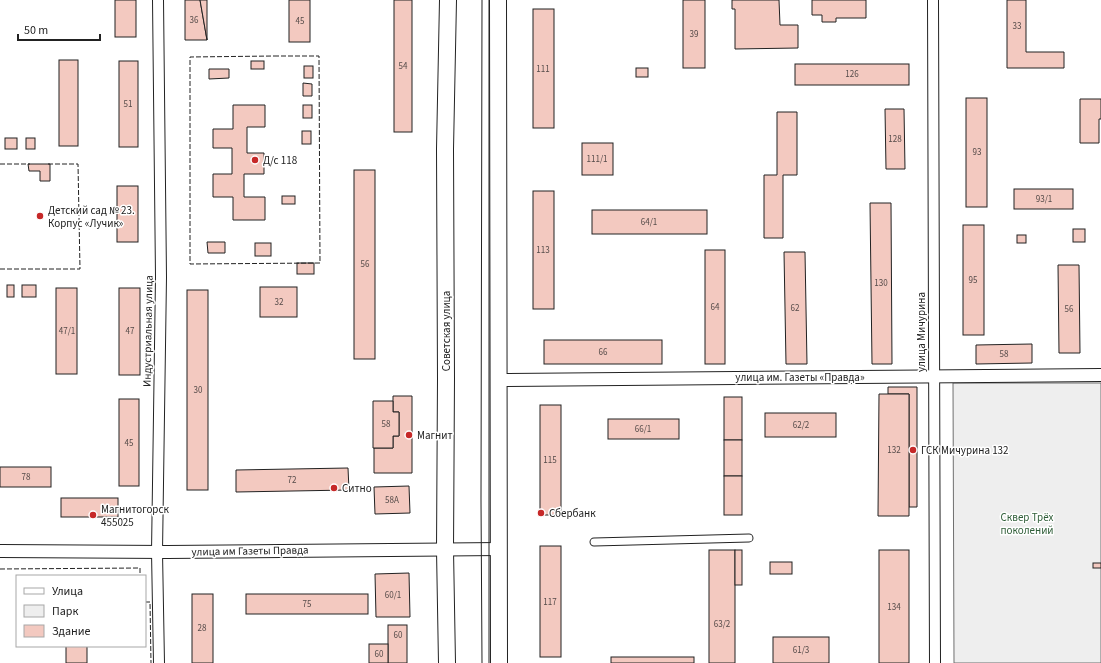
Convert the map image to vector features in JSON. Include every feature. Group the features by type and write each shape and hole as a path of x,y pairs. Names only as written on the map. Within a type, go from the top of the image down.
{"main road":[{"name":"Советская улица","path":"447,663 445,550 445,149 448,0"},
{"path":"498,0 499,663"}],"street":[{"name":"Индустриальная улица","path":"158,0 161,277 157,552 159,663"},
{"name":"улица Мичурина","path":"933,0 935,663"},
{"name":"улица им. Газеты «Правда»","path":"498,380 1101,375"},
{"path":"594,542 749,538"},
{"name":"улица им Газеты Правда","path":"0,551 157,552 500,549"}],"green space":[{"name":"Сквер Трёх поколений","path":"953,383 1101,383 1101,663 954,663"}],"building":[{"path":"115,0 136,0 136,37 115,37"},
{"path":"185,0 200,0 207,40 185,40"},
{"path":"200,0 207,0 207,40"},
{"path":"289,0 310,0 310,42 289,42"},
{"path":"394,0 412,0 412,132 394,132"},
{"path":"683,0 705,0 705,68 683,68"},
{"path":"732,0 779,0 780,25 798,25 798,48 735,49 735,9 732,9"},
{"path":"812,0 866,0 866,18 836,18 836,22 822,22 822,15 812,15"},
{"path":"1007,0 1026,0 1026,52 1064,52 1064,68 1007,68"},
{"path":"533,9 554,9 554,128 533,128"},
{"path":"59,60 78,60 78,146 59,146"},
{"path":"119,61 138,61 138,147 119,147"},
{"path":"251,61 264,61 264,69 251,69"},
{"path":"795,64 909,64 909,85 795,85"},
{"path":"304,66 313,66 313,78 304,78"},
{"path":"636,68 648,68 648,77 636,77"},
{"path":"209,69 229,69 229,78 209,79"},
{"path":"303,83 312,84 312,96 303,96"},
{"path":"966,98 987,98 987,207 966,207"},
{"path":"1080,99 1101,99 1099,143 1080,143"},
{"path":"233,105 265,105 265,127 247,127 247,153 264,153 264,174 244,174 244,197 265,197 265,220 233,220 233,197 213,197 213,174 232,174 232,148 213,148 213,129 233,129"},
{"path":"303,105 312,105 312,118 303,118"},
{"path":"885,109 904,109 905,169 886,169"},
{"path":"777,112 797,112 797,175 783,175 783,238 764,238 764,175 777,175"},
{"path":"302,131 311,131 311,144 302,144"},
{"path":"5,138 17,138 17,149 5,149"},
{"path":"26,138 35,138 35,149 26,149"},
{"path":"582,143 613,143 613,175 582,175"},
{"path":"28,164 50,164 50,181 40,181 40,171 29,171"},
{"path":"354,170 375,170 375,359 354,359"},
{"path":"117,186 138,186 138,242 117,242"},
{"path":"1014,189 1073,189 1073,209 1014,209"},
{"path":"533,191 554,191 554,309 533,309"},
{"path":"282,196 295,196 295,204 282,204"},
{"path":"870,203 891,203 892,364 872,364"},
{"path":"592,210 707,210 707,234 592,234"},
{"path":"963,225 984,225 984,335 963,335"},
{"path":"1073,229 1085,229 1085,242 1073,242"},
{"path":"1017,235 1026,235 1026,243 1017,243"},
{"path":"207,242 225,242 225,253 208,253"},
{"path":"255,243 271,243 271,256 255,256"},
{"path":"705,250 725,250 725,364 705,364"},
{"path":"784,252 805,252 807,364 786,364"},
{"path":"297,263 314,263 314,274 297,274"},
{"path":"1058,265 1079,265 1080,353 1059,353"},
{"path":"7,285 14,285 14,297 7,297"},
{"path":"22,285 36,285 36,297 22,297"},
{"path":"260,287 297,287 297,317 260,317"},
{"path":"56,288 77,288 77,374 56,374"},
{"path":"119,288 140,288 140,375 119,375"},
{"path":"187,290 208,290 208,490 187,490"},
{"path":"544,340 662,340 662,364 544,364"},
{"path":"1032,344 1032,363 976,364 976,345"},
{"name":"ГСК Мичурина 132","path":"888,387 917,387 917,507 909,507 909,394 888,394"},
{"path":"879,394 909,394 909,516 878,516"},
{"path":"393,396 412,396 412,473 374,473 374,448 393,448 393,436 399,436 399,412 393,412"},
{"path":"724,397 742,397 742,440 724,440"},
{"path":"119,399 139,399 139,486 119,486"},
{"path":"373,401 393,401 393,412 399,412 399,436 393,436 393,448 373,448"},
{"path":"540,405 561,405 561,515 540,515"},
{"path":"765,413 836,413 836,437 765,437"},
{"path":"608,419 679,419 679,439 608,439"},
{"path":"724,440 742,440 742,476 724,476"},
{"path":"0,467 51,467 51,487 0,487"},
{"path":"348,468 349,490 236,492 236,470"},
{"path":"724,476 742,476 742,515 724,515"},
{"path":"409,486 410,513 375,514 374,487"},
{"path":"61,498 118,498 118,517 61,517"},
{"path":"540,546 561,546 561,657 540,657"},
{"path":"709,550 735,550 735,663 709,663"},
{"path":"735,550 742,550 742,585 735,585"},
{"path":"879,550 909,550 909,663 879,663"},
{"path":"770,562 792,562 792,574 770,574"},
{"path":"1093,563 1101,563 1101,568 1093,568"},
{"path":"409,573 410,617 376,617 375,574"},
{"path":"192,594 213,594 213,663 192,663"},
{"path":"246,594 368,594 368,614 246,614"},
{"path":"388,625 407,625 407,663 388,663"},
{"path":"773,637 829,637 829,663 773,663"},
{"path":"369,644 388,644 388,663 369,663"},
{"path":"66,647 87,647 87,663 66,663"},
{"path":"611,657 694,657 694,663 611,663"}],"tram line":[{"path":"482,0 482,663"},
{"path":"489,0 489,663"}],"fence":[{"path":"274,56 319,56 320,263 190,264 190,57 274,56"},
{"path":"0,164 30,164"},
{"path":"0,269 80,269 78,164 48,164"},
{"path":"0,569 140,568 140,575"},
{"path":"146,602 150,602 151,663"}],"place":[{"name":"Д/с 118","path":"255,160"},
{"name":"Детский сад № 23. Корпус «Лучик»","path":"40,216"},
{"name":"Магнит","path":"409,435"},
{"name":"ГСК Мичурина 132","path":"913,450"},
{"name":"Ситно","path":"334,488"},
{"name":"Сбербанк","path":"541,513"},
{"name":"Магнитогорск 455025","path":"93,515"}]}
